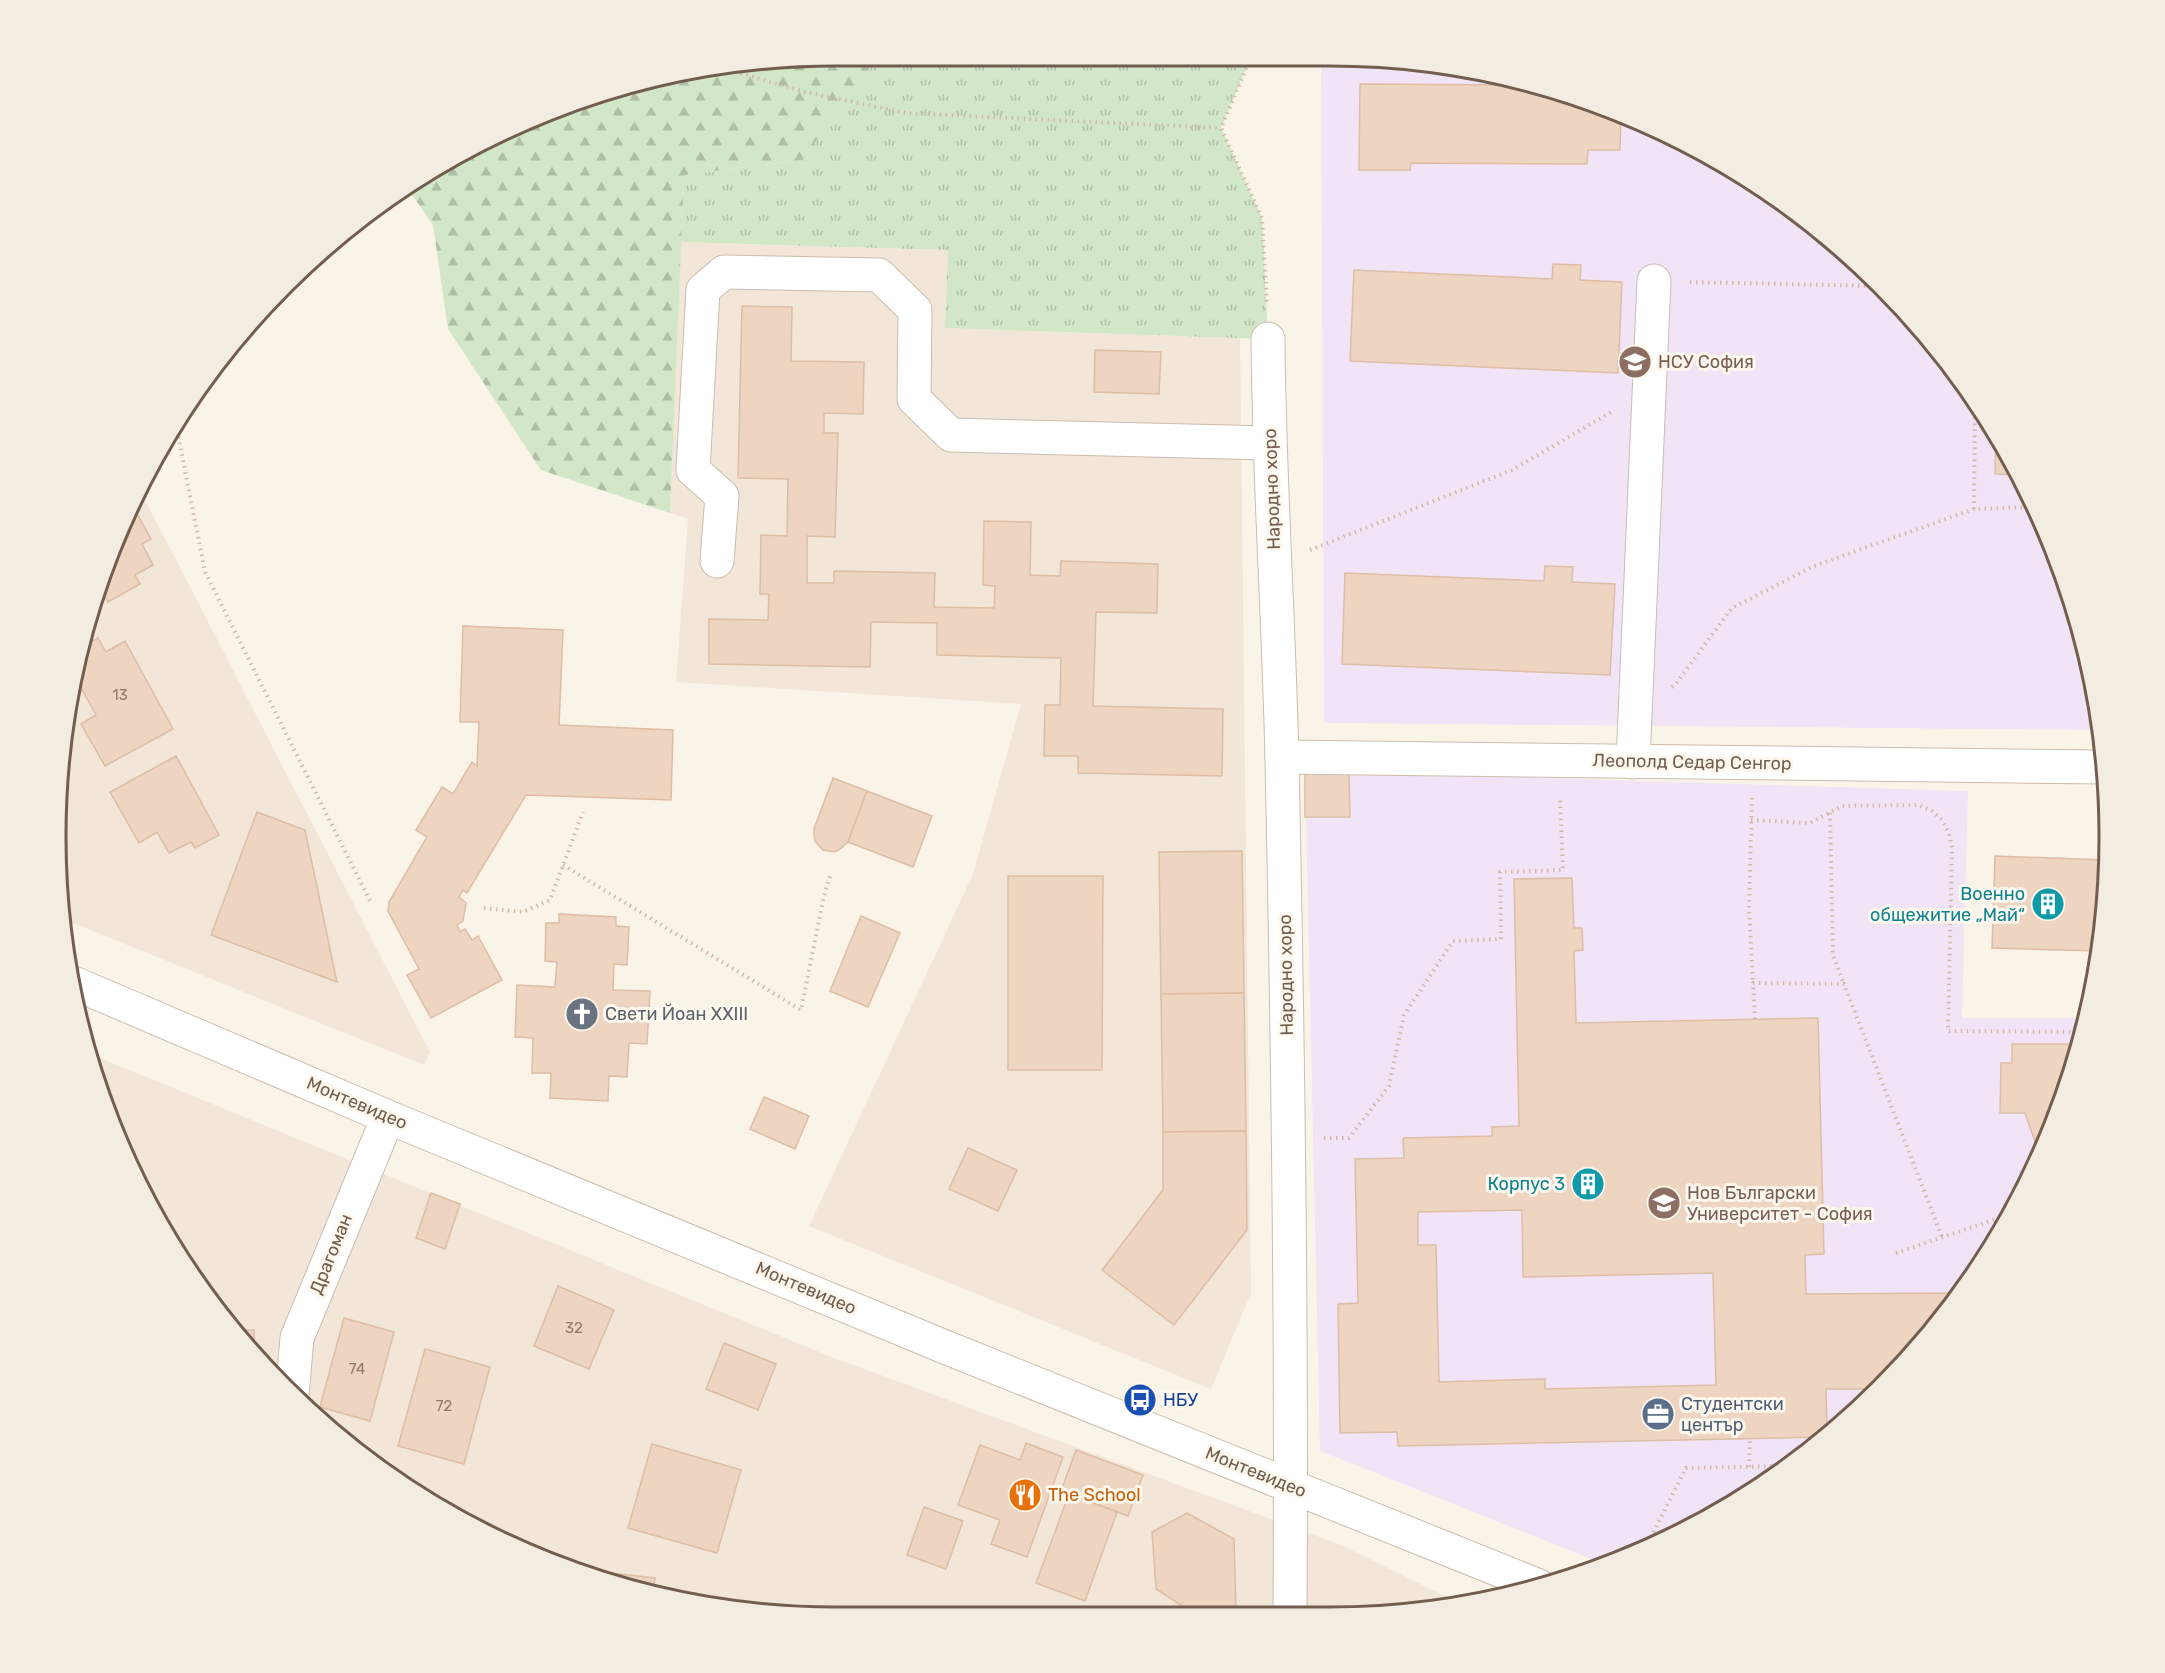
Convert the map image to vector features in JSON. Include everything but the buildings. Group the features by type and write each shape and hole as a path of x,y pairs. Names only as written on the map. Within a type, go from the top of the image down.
{"street":[{"path":"717,561 722,496 693,470 703,290 724,272 879,275 915,310 914,399 951,435 1269,443"},
{"path":"1634,762 1654,281"},
{"name":"Народно хоро","path":"1268,339 1269,443 1282,757 1290,1138 1290,1607"},
{"name":"Леополд Седар Сенгор","path":"1282,757 2095,767"},
{"name":"Монтевидео","path":"81,986 388,1117 945,1347 1527,1581"},
{"name":"Драгоман","path":"293,1382 297,1338 388,1117"}],"path":[{"path":"1247,66 1221,128 1262,219 1268,339"},
{"path":"738,73 804,92 906,113 1221,128"},
{"path":"1654,281 1867,286"},
{"path":"1275,564 1512,471 1650,390"},
{"path":"1974,509 1976,419"},
{"path":"179,435 205,572 370,901"},
{"path":"1636,707 1675,685 1732,608 1814,566 1974,509 2025,507"},
{"path":"1290,1138 1348,1138 1389,1086 1404,1015 1453,942 1501,939 1500,872 1563,870 1559,760"},
{"path":"1753,762 1749,908 1755,1019"},
{"path":"1751,820 1810,823 1842,806 1919,805 1932,811 1942,820 1949,833 1952,847 1948,1031 2074,1032"},
{"path":"484,908 523,912 550,900 583,812"},
{"path":"1830,813 1833,954 1942,1237"},
{"path":"563,864 801,1010 824,896 831,873"},
{"path":"1753,983 1844,984"},
{"path":"1896,1253 1998,1218"},
{"path":"1749,1467 1750,1439"},
{"path":"1652,1535 1686,1468 1772,1466"}],"shaded area":[{"name":"НСУ София","path":"1321,66 1328,66 1379,68 1479,81 1528,92 1576,107 1669,145 1714,169 1798,225 1837,257 1908,328 1940,367 1996,451 2020,496 2058,589 2073,637 2091,730 1324,723"},
{"path":"681,242 948,250 945,328 1240,338 1251,1293 1211,1389 809,1226 973,874 1021,704 676,682 688,519 670,513"},
{"path":"144,498 430,1052 424,1065 72,922 66,836 73,736 81,686 92,637 107,589"},
{"name":"Нов Български Университет - София","path":"1349,772 1968,791 1962,1018 2077,1018 2058,1084 2040,1131 2020,1177 1996,1222 1940,1306 1908,1345 1837,1416 1798,1448 1714,1504 1669,1528 1593,1560 1320,1451 1305,773"},
{"path":"99,1058 829,1356 1341,1545 1447,1597 1379,1605 1328,1607 836,1607 786,1605 686,1592 637,1581 542,1548 496,1528 451,1504 367,1448 328,1416 257,1345 225,1306 169,1222 145,1177 125,1131"}],"green space":[{"path":"872,66 1247,66 1221,128 1262,218 1268,339 945,328 948,250 681,242 684,175 802,160"},
{"path":"872,66 802,160 684,175 670,513 541,470 448,329 433,225 411,194 496,145 589,107 637,92 736,73 786,68"}],"place":[{"name":"НСУ София","path":"1635,362"},
{"name":"Военно общежитие „Май“","path":"2048,904"},
{"name":"Свети Йоан XXIII","path":"582,1014"},
{"name":"Корпус 3","path":"1588,1184"},
{"name":"Нов Български Университет - София","path":"1664,1203"},
{"name":"НБУ","path":"1140,1400"},
{"name":"Студентски център","path":"1658,1414"},
{"name":"The School","path":"1025,1495"}]}
